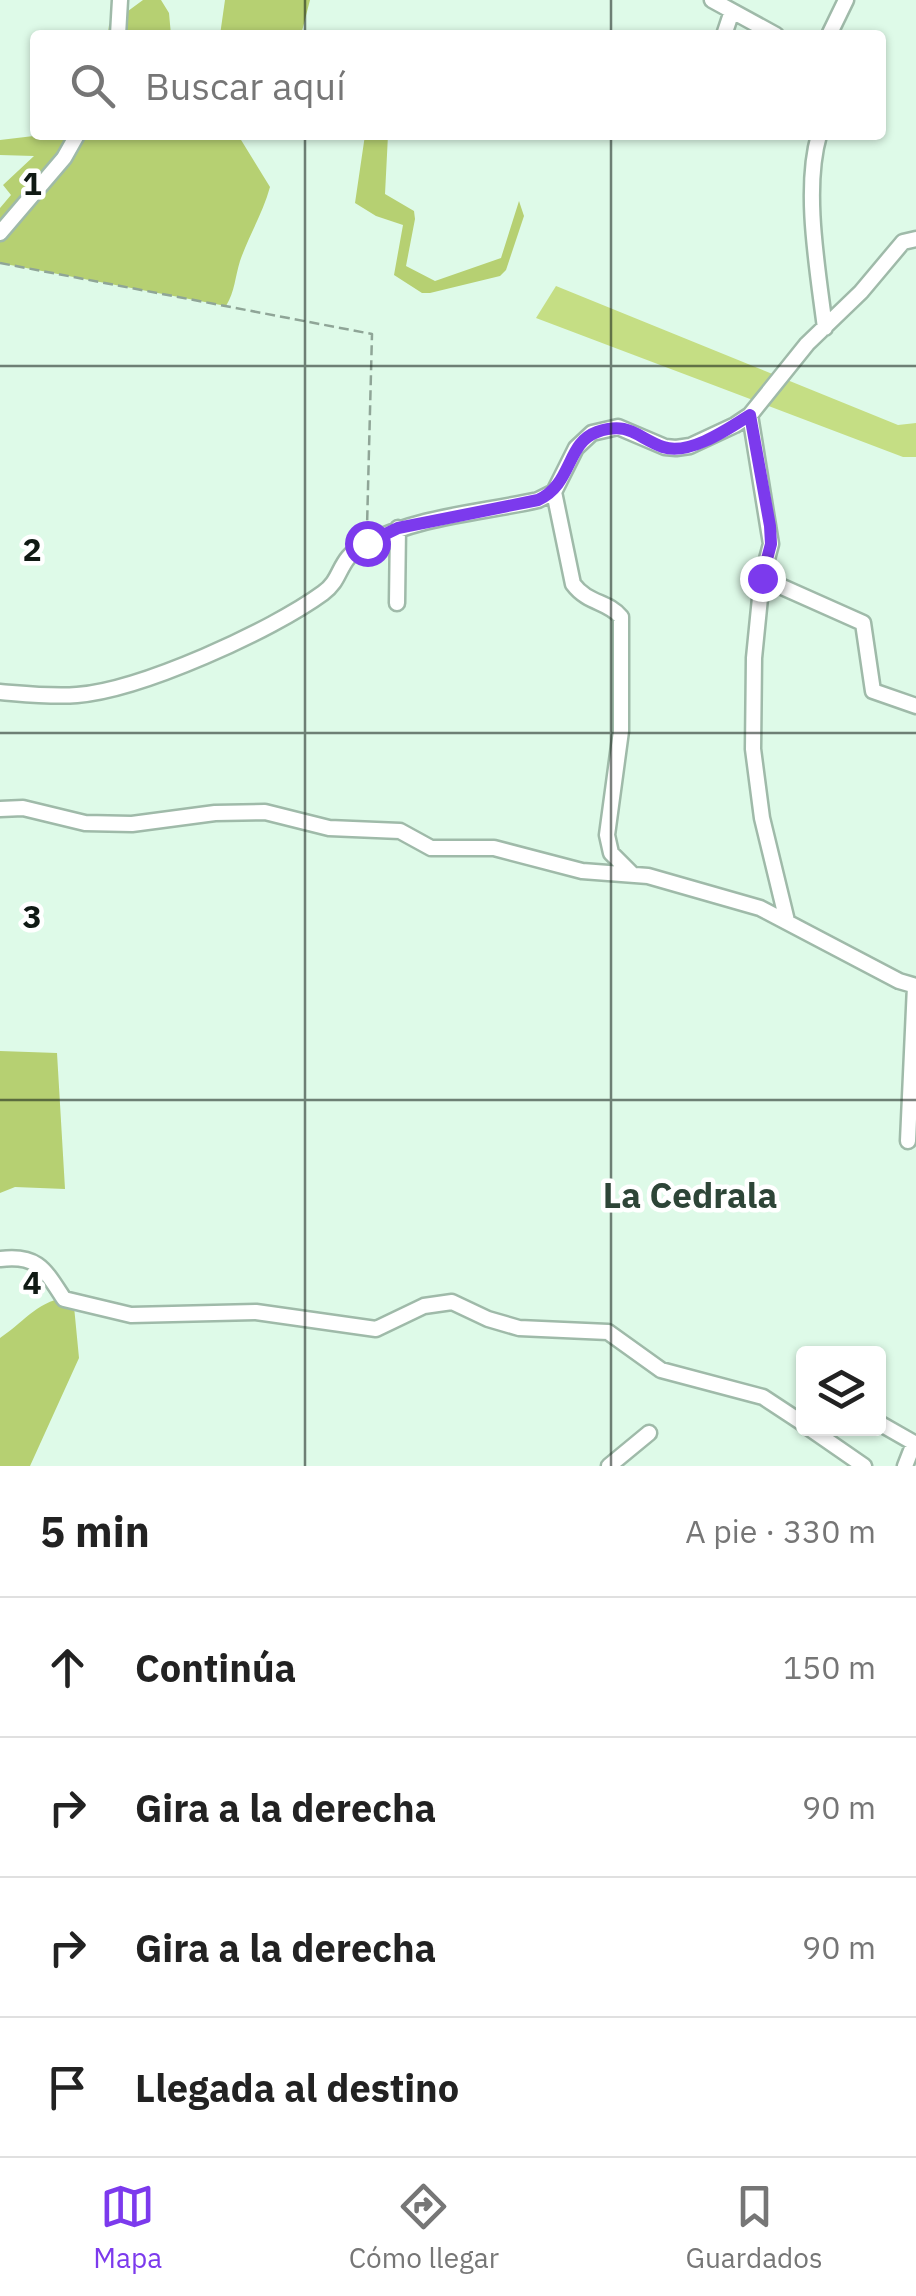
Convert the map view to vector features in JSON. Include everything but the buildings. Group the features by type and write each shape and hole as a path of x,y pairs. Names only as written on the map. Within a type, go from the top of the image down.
{"street":[{"path":"118,30 120,0"},
{"path":"712,0 767,30"},
{"path":"831,30 846,0"},
{"path":"726,30 732,11"},
{"path":"0,232 64,158 74,140"},
{"path":"817,140 813,236 825,328"},
{"path":"0,692 79,695 100,691 174,667 283,620 328,589 349,553 398,528 538,500 554,492 576,448 592,433 618,427 665,448 690,446 750,415 807,344 903,242 916,239"},
{"path":"750,415 771,544 762,578 754,658 753,748 762,818 787,921"},
{"path":"554,492 573,584 580,594 616,610 622,617 621,732 607,835 611,853 630,873"},
{"path":"397,602 398,528"},
{"path":"762,578 864,623 873,690 916,706"},
{"path":"0,809 23,808 101,824 265,812 329,828 400,831 432,848 494,848 582,871 630,873 760,908 899,981 916,986 908,1141"},
{"path":"0,1260 25,1257 46,1271 64,1299 131,1315 256,1312 376,1328 424,1306 452,1302 488,1320 519,1328 594,1329 608,1332 661,1370 764,1397 796,1419"},
{"path":"886,1427 914,1443 905,1466"},
{"path":"609,1466 649,1433"},
{"path":"820,1436 864,1466"}],"path":[{"path":"0,263 372,334 367,543"}],"green space":[{"path":"143,0 161,0 169,13 171,30 108,30 109,25"},
{"path":"225,0 310,0 302,30 221,30"},
{"path":"30,136 30,140 241,140 270,187 226,306 0,263 0,208 11,195 3,185 34,156 0,155 0,140"},
{"path":"364,140 388,140 385,194 414,211 406,266 435,281 501,258 519,201 524,216 506,270 500,276 422,293 394,275 403,225 376,216 355,203"},
{"path":"556,286 898,425 916,423 916,457 903,457 536,318"},
{"path":"0,1051 57,1053 65,1189 15,1187 0,1193"},
{"path":"73,1296 79,1358 30,1466 0,1466 0,1338 41,1306"}],"district":[{"name":"La Cedrala","path":"690,1195"}],"route":[{"path":"367,543 398,528 538,500 554,492 576,448 592,433 618,427 665,448 676,448 690,446 750,415 770,526 771,544 762,578"}]}
